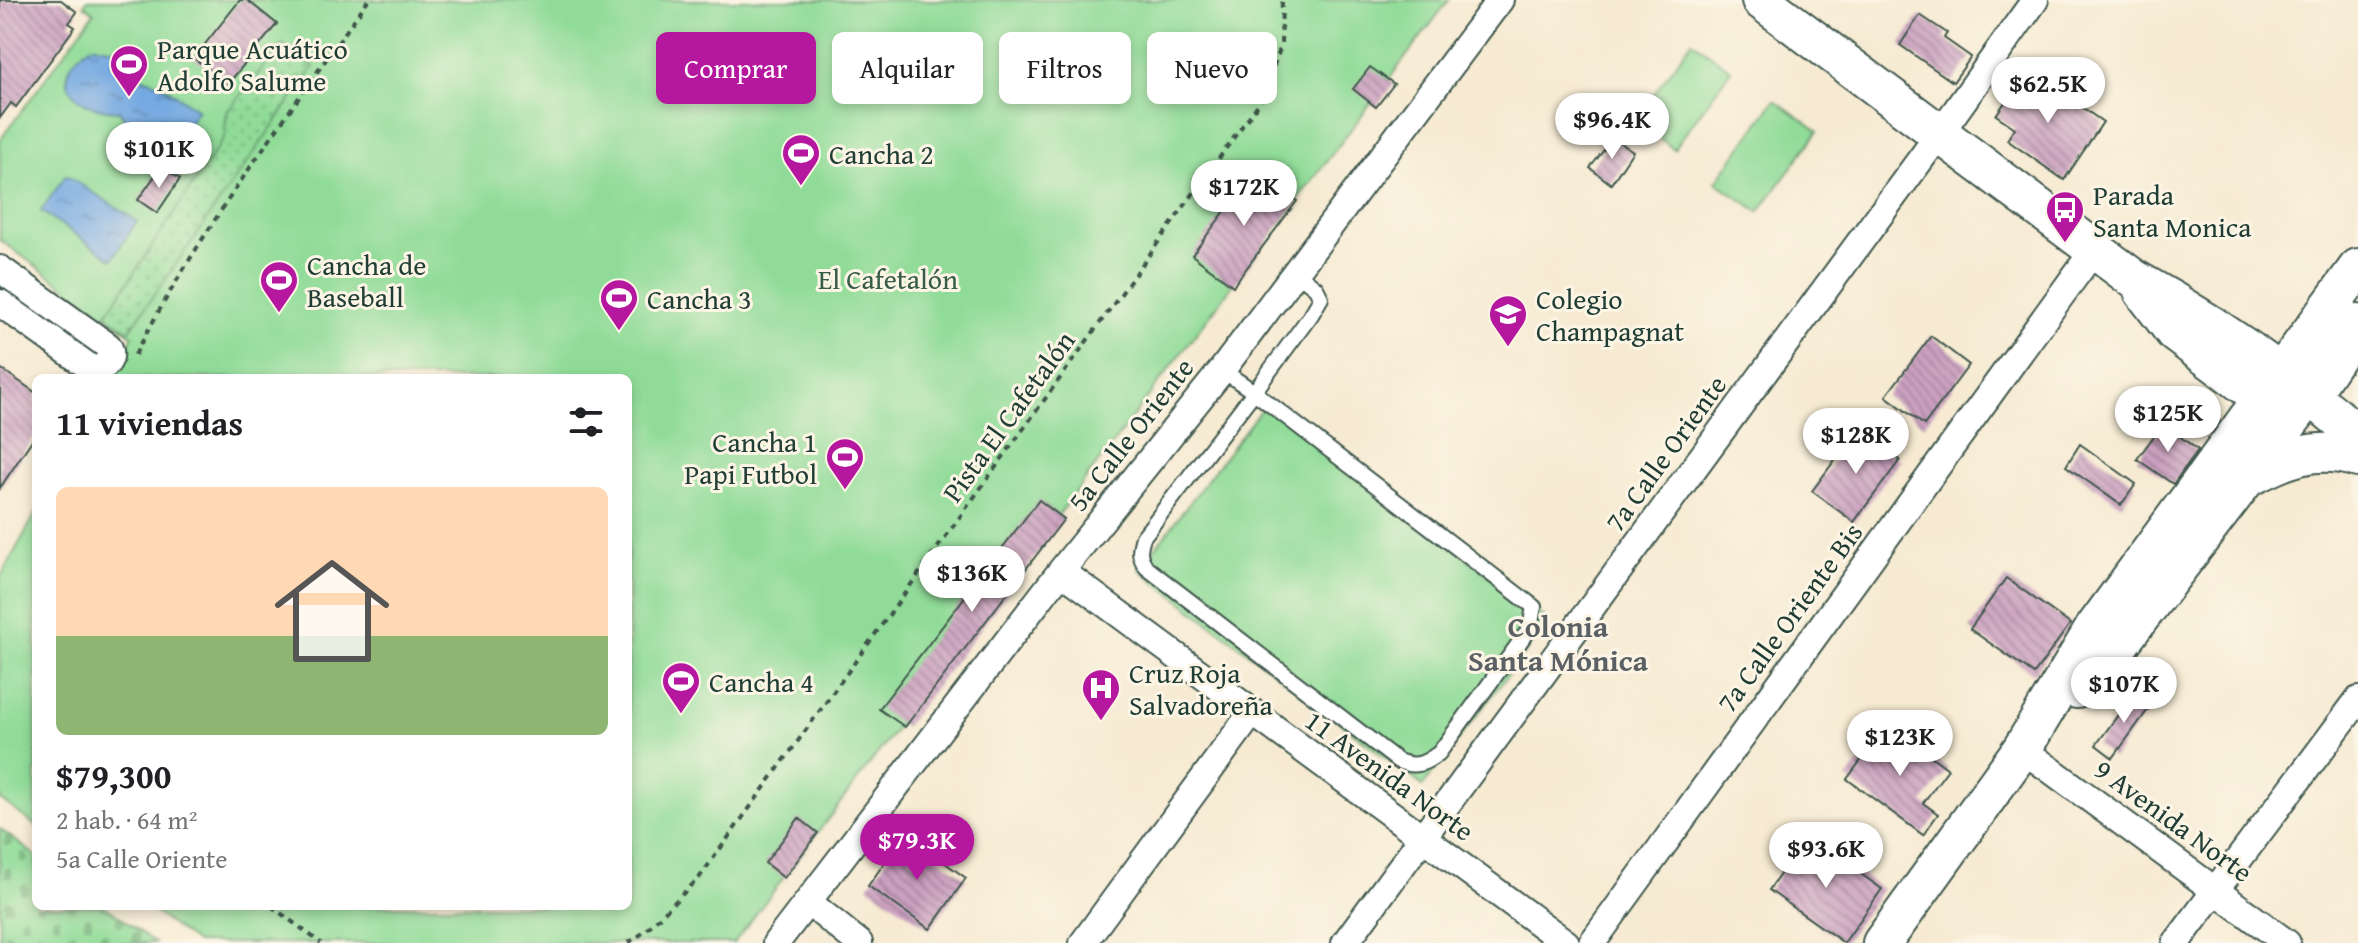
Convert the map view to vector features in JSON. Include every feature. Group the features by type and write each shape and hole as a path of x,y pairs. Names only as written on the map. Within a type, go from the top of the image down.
{"main road":[{"path":"1761,0 2134,279 2193,311 2285,397 2358,451"},
{"path":"2022,749 2121,642 2243,481 2285,397 2358,268"},
{"path":"1882,943 2022,749 2094,629 2285,397 2335,354 2358,324"},
{"path":"2335,354 2339,391 2358,424"},
{"path":"2285,397 2358,435"},
{"path":"2243,481 2282,460 2314,453 2343,453 2358,458"}],"street":[{"name":"5a Calle Oriente","path":"776,943 1061,571 1222,370 1500,0"},
{"name":"7a Calle Oriente","path":"1345,943 2035,0"},
{"name":"7a Calle Oriente Bis","path":"1592,943 2094,250"},
{"path":"0,269 108,346 110,359 105,366 92,369 0,303"},
{"name":"11 Avenida Norte","path":"1061,571 1251,714 1566,943"},
{"path":"2176,943 2358,700"},
{"path":"1083,943 1251,714"},
{"name":"9 Avenida Norte","path":"2022,749 2287,943"},
{"path":"808,902 859,943"}],"lane":[{"path":"1222,370 1254,392 1534,607 1530,628 1439,753 1424,764 1412,767 1398,761 1227,631 1147,568 1140,558 1143,537 1254,392 1321,298 1316,288 1296,272"}],"path":[{"path":"130,365 158,312 229,198 368,0"},
{"name":"Pista El Cafetalón","path":"628,943 643,933 699,878 1261,100 1281,46 1282,0"},
{"path":"276,910 321,943"}],"green space":[{"name":"El Cafetalón","path":"87,0 1449,0 734,943 196,943 151,910 632,910 632,374 112,374 133,336 0,240 0,140 94,13 84,5"},
{"path":"1692,41 1731,70 1674,149 1635,120"},
{"name":"Parque Acuático Adolfo Salume","path":"282,44 314,67 129,331 106,315 224,138 227,112"},
{"path":"1775,100 1818,131 1759,212 1716,182"},
{"path":"1265,404 1549,621 1423,786 1139,569"},
{"path":"32,520 32,823 0,799 0,578"},
{"path":"0,829 32,853 32,910 110,910 155,943 0,943"}],"water":[{"name":"Parque Acuático Adolfo Salume","path":"92,45 115,49 132,62 143,78 162,85 198,110 169,152 134,131 119,111 88,104 77,98 70,89 67,79 70,68 78,56"},
{"path":"66,175 137,221 112,259 41,211"}],"building":[{"path":"0,0 61,0 77,12 69,23 75,27 16,107 11,103 0,118"},
{"path":"240,0 247,0 277,24 228,84 194,58"},
{"path":"1920,15 1947,33 1944,38 1971,57 1953,82 1900,45"},
{"path":"1370,67 1394,84 1376,107 1353,89"},
{"path":"2028,70 2103,122 2064,180 2007,140 2015,128 1996,115"},
{"path":"1613,138 1633,151 1611,184 1590,168"},
{"path":"161,167 180,179 157,213 138,200"},
{"path":"1256,170 1297,201 1233,286 1192,255"},
{"path":"1931,336 1969,365 1924,425 1886,396"},
{"path":"0,368 32,390 32,440 0,488"},
{"path":"2163,424 2198,450 2173,484 2137,459"},
{"path":"1858,429 1900,460 1854,522 1812,491"},
{"path":"2080,444 2136,484 2121,505 2066,466"},
{"path":"1039,500 1064,519 905,727 879,709"},
{"path":"2006,578 2070,624 2034,674 1970,629"},
{"path":"2135,692 2152,704 2113,758 2096,745"},
{"path":"1888,724 1948,769 1923,803 1938,814 1923,835 1847,779"},
{"path":"799,818 818,833 784,878 765,863"},
{"path":"905,834 966,878 930,929 868,886"},
{"path":"1807,836 1882,889 1844,943 1769,890"}],"place":[{"name":"Parque Acuático Adolfo Salume","path":"129,98"},
{"name":"Cancha 2","path":"801,187"},
{"name":"Parada Santa Monica","path":"2065,244"},
{"name":"Cancha de Baseball","path":"279,314"},
{"name":"Cancha 3","path":"619,332"},
{"name":"Colegio Champagnat","path":"1508,348"},
{"name":"Cancha 1 Papi Futbol","path":"845,491"},
{"name":"Cancha 4","path":"681,715"},
{"name":"Cruz Roja Salvadoreña","path":"1101,722"}],"district":[{"name":"Colonia Santa Mónica","path":"1558,643"}]}
